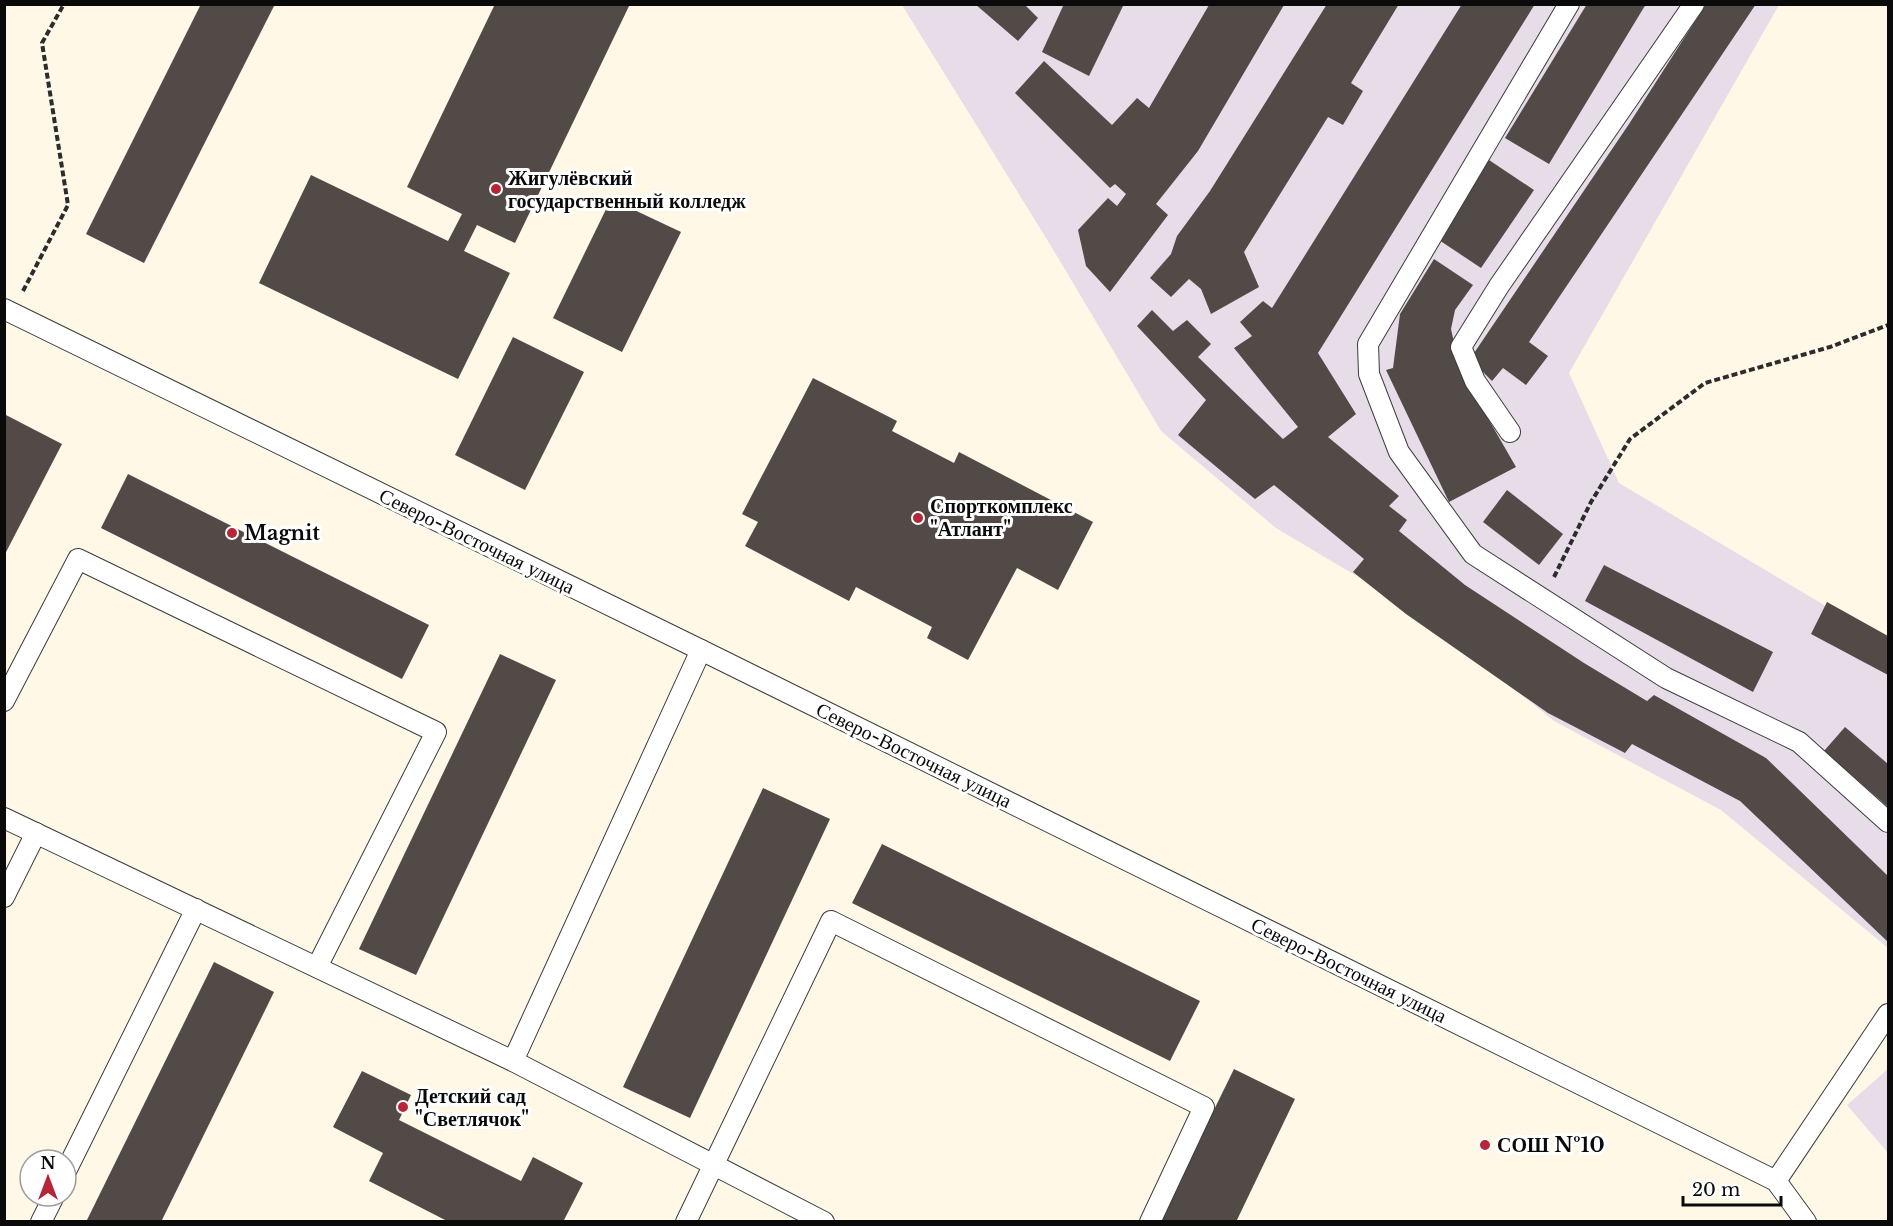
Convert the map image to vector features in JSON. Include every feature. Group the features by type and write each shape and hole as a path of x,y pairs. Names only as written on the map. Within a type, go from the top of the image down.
{"lane":[{"path":"1569,4 1368,344 1369,374 1398,452 1473,554 1666,678 1799,742 1888,822"},
{"path":"1510,432 1475,381 1461,347 1499,286 1694,4"},
{"name":"Северо-Восточная улица","path":"8,311 701,650 1776,1181 1806,1221"},
{"path":"4,701 78,559 436,732 317,967"},
{"path":"513,1060 701,650"},
{"path":"4,818 513,1060 824,1221"},
{"path":"4,897 36,833"},
{"path":"77,1148 196,909"},
{"path":"686,1221 831,921 1204,1107 1150,1221"},
{"path":"1776,1181 1888,1014"}],"path":[{"path":"8,311 68,204 42,43 64,4"},
{"path":"1543,599 1591,502 1630,439 1705,383 1830,347 1888,326"}],"shaded area":[{"path":"902,5 1779,5 1569,373 1619,483 1888,643 1888,948 1721,810 1554,721 1427,618 1276,528 1161,431 1051,246"},
{"path":"1888,1069 1888,1153 1847,1105"}],"building":[{"path":"201,4 275,4 144,263 86,234"},
{"path":"495,4 630,4 515,243 477,225 464,251 510,273 458,379 259,283 311,175 448,241 462,214 407,187"},
{"path":"975,4 1024,4 1038,18 1018,41"},
{"path":"1064,4 1124,4 1089,76 1042,52"},
{"path":"1327,4 1399,4 1351,83 1363,91 1343,125 1328,117 1244,252 1259,287 1211,314 1201,289 1189,279 1171,297 1150,278 1171,254 1177,236 1210,191"},
{"path":"1462,4 1535,4 1318,353 1356,414 1328,437 1399,496 1389,506 1407,520 1399,531 1465,585 1584,663 1647,701 1654,695 1766,758 1888,876 1888,942 1740,801 1632,744 1625,753 1548,713 1406,614 1353,572 1364,559 1274,485 1255,499 1178,435 1206,400 1137,326 1152,310 1173,331 1187,320 1211,344 1198,357 1283,439 1298,427 1234,348 1252,336 1240,322 1263,301 1272,308"},
{"path":"1587,4 1646,4 1549,164 1505,138"},
{"path":"1706,4 1756,4 1529,342 1548,356 1526,385 1503,368 1492,381 1470,359 1629,124"},
{"path":"1209,5 1284,5 1198,151 1156,204 1168,215 1110,292 1086,266 1078,230 1108,198 1117,206 1126,194 1115,184 1110,188 1015,93 1044,61 1112,125 1137,98 1149,108"},
{"path":"1489,160 1534,190 1481,268 1436,238"},
{"path":"611,199 681,232 622,352 553,318"},
{"path":"1434,259 1473,285 1455,310 1451,329 1460,370 1516,467 1449,502 1386,370 1393,368 1400,314"},
{"path":"513,337 584,372 525,490 455,455"},
{"name":"Спорткомплекс \"Атлант\"","path":"813,378 897,421 892,431 954,463 959,452 1093,522 1058,590 1017,568 968,660 927,638 932,627 856,587 849,601 745,546 758,522 742,514"},
{"path":"4,414 62,444 4,556"},
{"path":"128,474 429,625 402,679 101,528"},
{"path":"1507,490 1563,534 1539,565 1483,522"},
{"path":"1604,565 1773,652 1753,692 1585,601"},
{"path":"1827,602 1888,636 1888,675 1811,634"},
{"path":"500,654 556,680 416,975 359,949"},
{"path":"1845,727 1888,764 1888,807 1824,751"},
{"path":"763,788 830,819 690,1118 623,1087"},
{"path":"882,844 1200,1001 1170,1061 852,903"},
{"path":"214,962 274,992 161,1222 86,1222"},
{"path":"1234,1069 1295,1099 1236,1222 1159,1222"},
{"path":"362,1071 411,1095 399,1120 521,1181 533,1157 583,1183 563,1222 449,1222 369,1181 383,1153 333,1127"}],"place":[{"name":"Жигулёвский государственный колледж","path":"496,189"},
{"name":"Спорткомплекс \"Атлант\"","path":"918,518"},
{"name":"Magnit","path":"232,533"},
{"name":"Детский сад \"Светлячок\"","path":"403,1107"},
{"name":"СОШ №10","path":"1485,1145"}]}
